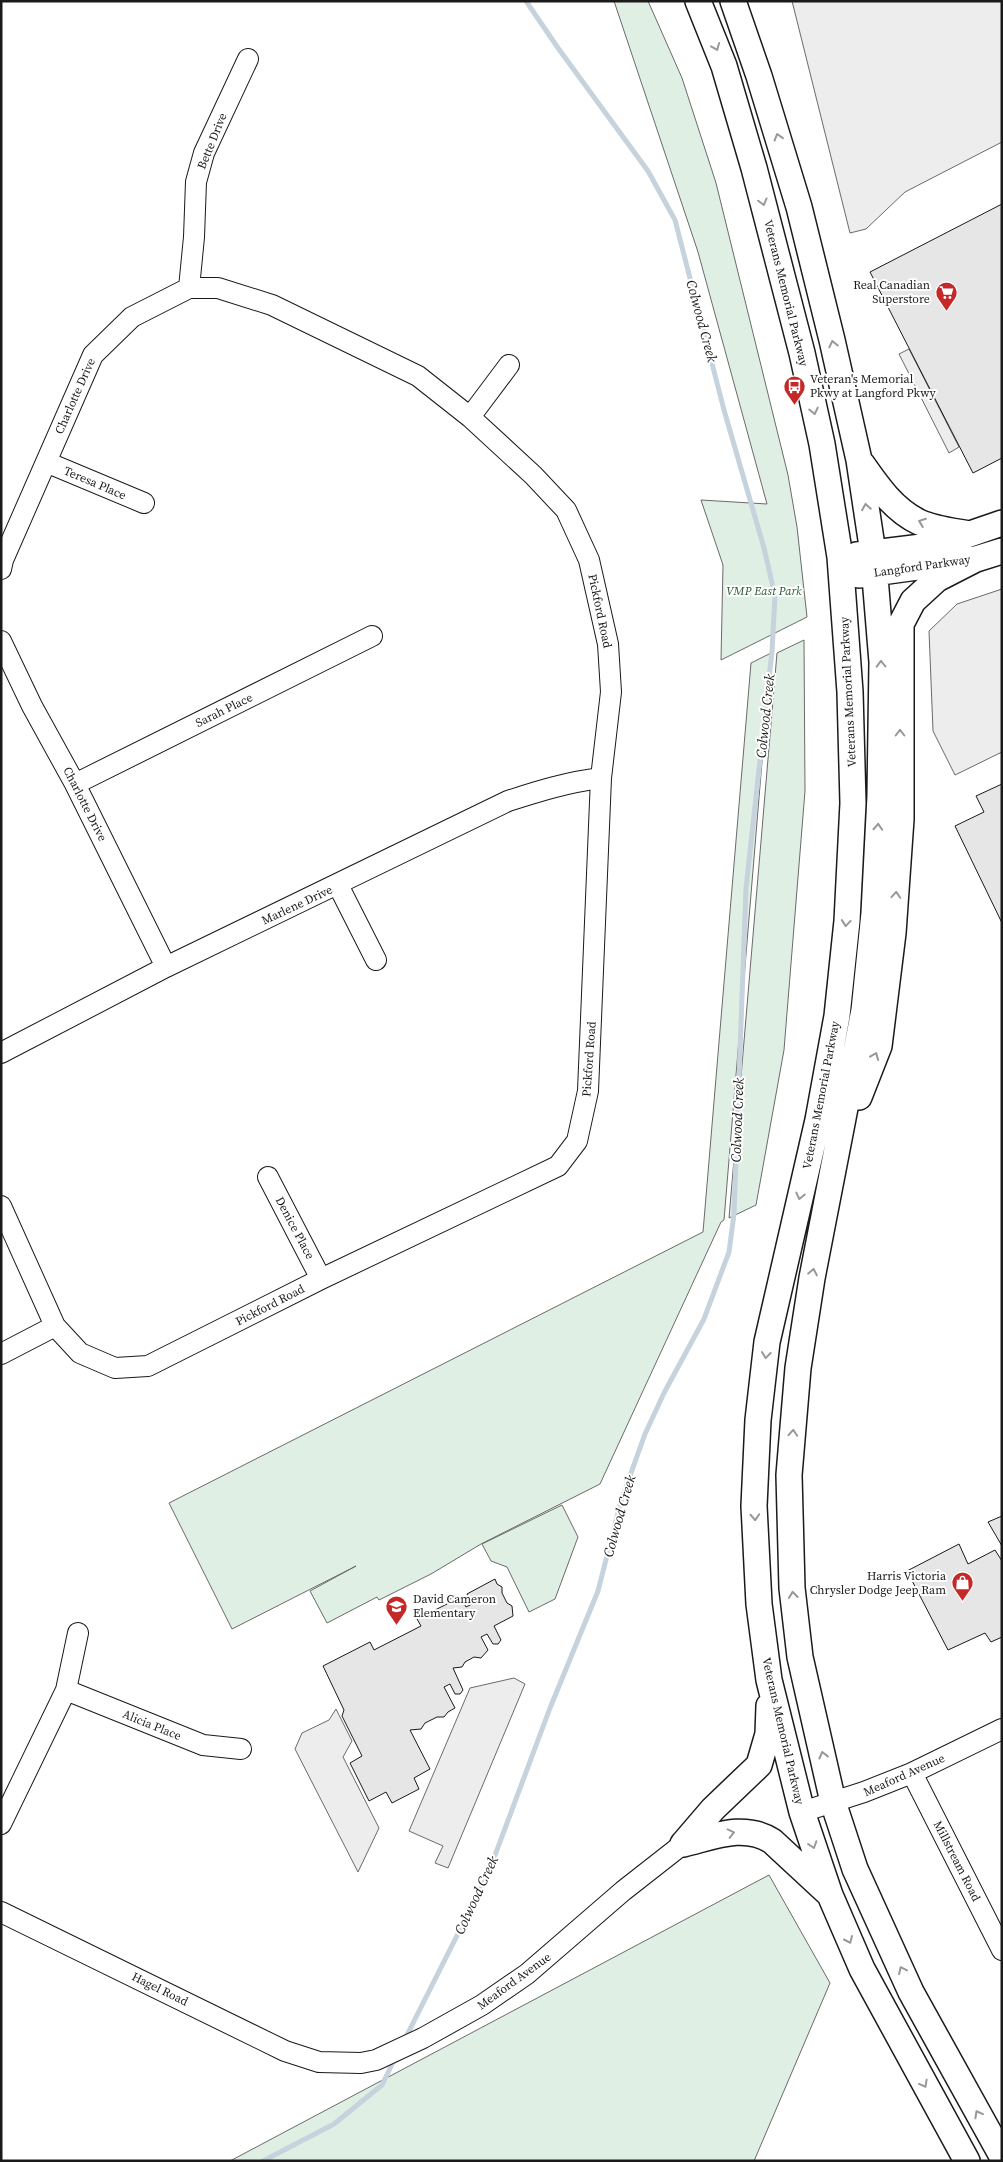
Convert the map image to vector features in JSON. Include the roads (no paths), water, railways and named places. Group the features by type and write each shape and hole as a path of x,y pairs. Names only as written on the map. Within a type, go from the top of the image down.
{"main road":[{"name":"Veterans Memorial Parkway","path":"698,1 724,66 754,168 777,254 822,444 841,567 850,692 853,803 846,930 833,1035 818,1120 768,1342 758,1420 754,1506 759,1604 769,1680 802,1812 830,1896 862,1969 967,2161"},
{"name":"Veterans Memorial Parkway","path":"733,1 759,76 799,207 832,340 859,460 874,563 882,662 880,796 874,913 864,1010 812,1278 798,1368 789,1475 792,1588 800,1657 833,1802 855,1869 911,1992 1002,2156"},
{"path":"859,460 880,489 900,510 920,523 969,534"},
{"name":"Langford Parkway","path":"874,563 938,545 1002,523"},
{"name":"Langford Parkway","path":"841,567 874,563 976,559 1002,551"},
{"path":"838,1150 879,1046 892,943 901,819 901,624 913,601 937,579 976,559"},
{"path":"683,1844 713,1809 759,1765 768,1734 769,1680"},
{"path":"683,1844 740,1831 762,1834 779,1847 830,1896"}],"street":[{"name":"Bette Drive","path":"190,288 196,182 204,153 248,59"},
{"name":"Charlotte Drive","path":"1,569 3,560 93,355 132,317 190,288 218,288 272,305"},
{"name":"Pickford Road","path":"1,1206 55,1326 80,1353 115,1368 148,1366 321,1279 558,1166 577,1141 588,1091 601,778 610,692 608,644 589,560 566,510 534,475 470,416 418,376 272,305"},
{"path":"470,416 509,365"},
{"name":"Teresa Place","path":"46,462 144,504"},
{"name":"Sarah Place","path":"76,784 372,636"},
{"name":"Charlotte Drive","path":"1,641 32,706 76,784 166,967"},
{"name":"Marlene Drive","path":"1,1053 166,967 508,801 546,788 601,778"},
{"path":"338,885 376,960"},
{"name":"Denice Place","path":"268,1177 321,1279"},
{"path":"1,1354 55,1326"},
{"path":"1,1824 66,1690 78,1634"},
{"name":"Alicia Place","path":"66,1690 203,1746 241,1749"},
{"name":"Meaford Avenue","path":"802,1812 864,1792 912,1773 1002,1729"},
{"name":"Millstream Road","path":"912,1773 1002,1950"},
{"name":"Meaford Avenue","path":"319,2062 361,2063 376,2060 423,2038 482,2005 540,1964 623,1892 683,1844"},
{"name":"Hagel Road","path":"1,1912 284,2051 319,2062"}],"waterway":[{"name":"Colwood Creek","path":"405,2039 488,1874 550,1708 598,1591 621,1501 645,1434 664,1393 704,1319 729,1252 734,1214 746,888 772,651 775,596 764,548 724,410 675,220 648,171 526,1"},
{"name":"Colwood Creek","path":"263,2161 334,2124 382,2085 395,2058"}],"place":[{"name":"Real Canadian Superstore","path":"946,311"},
{"name":"Veteran's Memorial Pkwy at Langford Pkwy","path":"794,405"},
{"name":"Harris Victoria Chrysler Dodge Jeep Ram","path":"962,1602"},
{"name":"David Cameron Elementary","path":"397,1625"}],"park label":[{"name":"VMP East Park","path":"764,591"}]}
